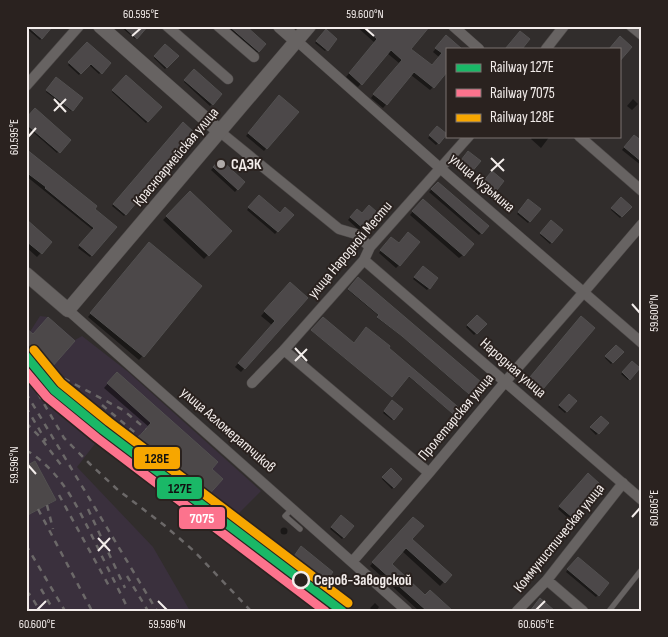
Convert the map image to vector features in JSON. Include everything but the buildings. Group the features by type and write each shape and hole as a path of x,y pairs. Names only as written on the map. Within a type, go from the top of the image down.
{"street":[{"path":"26,86 79,26"},
{"path":"100,26 219,131 339,228 356,234 370,247"},
{"path":"167,26 228,79"},
{"path":"218,26 254,57"},
{"name":"улица Кузьмина","path":"280,26 642,343"},
{"name":"Красноармейская улица","path":"68,310 309,26"},
{"path":"453,26 478,48"},
{"path":"547,48 564,26"},
{"path":"631,26 642,36"},
{"name":"улица Народной Мести","path":"252,383 364,260 370,247 468,138"},
{"path":"581,138 642,191"},
{"name":"Пролетарская улица","path":"352,562 642,224"},
{"name":"Народная улица","path":"364,260 642,500"},
{"name":"улица Агломератчиков","path":"26,274 407,611"},
{"path":"284,350 430,473"},
{"name":"Коммунистическая улица","path":"517,611 547,580 623,484"},
{"path":"547,580 583,611"}],"lane":[{"path":"292,509 285,516 300,529"},
{"path":"609,611 642,569"}],"shaded area":[{"path":"40,316 48,317 75,340 82,336 127,371 261,491 231,521 113,427 26,338"},
{"path":"26,346 108,427 77,467 153,547 190,611 26,611"}],"railway":[{"path":"26,350 43,366 123,410 146,429"},
{"path":"26,373 64,438 118,490 194,551 251,611"},
{"path":"26,393 157,611"},
{"path":"102,405 139,436"},
{"path":"26,407 46,441"},
{"path":"26,423 40,437 61,465"},
{"path":"26,450 39,459 59,479 75,503 129,611"},
{"path":"59,495 109,586"},
{"path":"47,505 53,529"},
{"path":"38,509 92,611"},
{"path":"88,509 125,588"},
{"path":"26,545 65,611"},
{"path":"127,576 148,611"},
{"path":"41,589 54,611"},
{"path":"26,591 40,611"}],"rail line":[{"name":"128Е","path":"34,350 61,383 109,422 348,603"},
{"name":"127Е","path":"26,356 54,390 103,430 342,611"},
{"name":"7075","path":"26,372 47,397 97,438 325,611"}],"place":[{"name":"СДЭК","path":"221,164"},
{"name":"Серов-Заводской","path":"301,580"}]}
